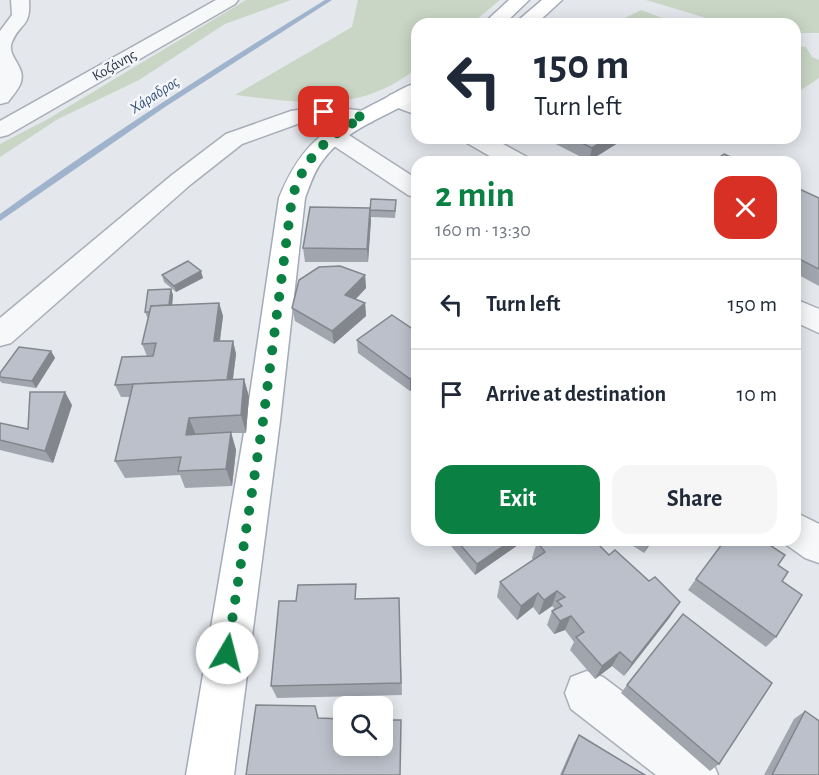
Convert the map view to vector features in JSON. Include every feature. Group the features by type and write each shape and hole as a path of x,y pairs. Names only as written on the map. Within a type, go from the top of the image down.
{"main road":[{"path":"500,18 520,0"},
{"path":"531,18 553,0"},
{"path":"210,775 265,409 291,205 301,172 318,149 333,135 364,117 411,99"}],"street":[{"path":"0,97 10,83 12,70 1,51 1,44 21,15 20,0"},
{"name":"Κοζάνης","path":"0,129 229,0"},
{"path":"0,335 181,180 234,139 298,116 324,112 364,117"},
{"path":"333,135 411,186"},
{"path":"486,144 508,156"},
{"path":"801,312 819,322"},
{"path":"801,533 819,545"},
{"path":"586,693 694,775"}],"green space":[{"path":"246,0 291,0 225,24 139,80 58,119 0,157 0,144 48,119"},
{"path":"358,0 500,0 478,18 411,18 411,72 396,83 374,93 330,102 284,101 235,95 352,27"},
{"path":"646,0 819,0 819,33 801,33 801,18 706,18"},
{"path":"641,10 662,18 625,18"},
{"path":"801,47 806,47 812,57 819,60 819,78 801,90"}],"building":[{"path":"584,144 598,144 592,148"},
{"path":"801,190 819,198 819,269 801,260"},
{"path":"371,199 396,200 395,211 370,210"},
{"path":"310,207 370,208 367,249 303,248"},
{"path":"188,261 201,271 174,286 162,275"},
{"path":"340,266 365,275 345,295 365,303 332,331 292,308 299,280 319,267"},
{"path":"171,289 169,305 151,306 150,312 145,312 148,290"},
{"path":"219,303 214,341 233,341 227,380 115,385 122,357 153,356 156,343 142,344 151,306"},
{"path":"392,315 411,328 411,378 410,379 357,340"},
{"path":"19,347 51,351 32,381 0,377 0,373"},
{"path":"244,379 241,415 189,418 186,435 231,432 226,469 178,471 181,457 115,461 133,384"},
{"path":"30,392 65,392 45,451 0,440 0,423 28,429"},
{"path":"461,546 503,546 477,564"},
{"path":"540,546 600,546 609,555 615,550 649,581 655,577 680,602 632,663 620,652 602,666 576,637 584,632 571,616 560,621 552,611 562,606 557,601 565,597 557,591 544,600 538,593 521,606 500,582 545,552"},
{"path":"721,546 771,546 785,555 778,565 788,572 782,581 802,595 776,637 696,579"},
{"path":"356,584 355,599 399,598 401,683 271,686 279,601 296,601 298,585"},
{"path":"683,614 772,683 719,764 627,685"},
{"path":"256,705 315,706 318,718 333,719 333,756 393,756 393,720 401,720 400,775 246,775"},
{"path":"805,711 819,721 819,775 772,775"},
{"path":"579,735 645,775 562,775"}],"waterway":[{"name":"Χάραδρος","path":"0,218 162,106 329,0"}],"route":[{"path":"227,653 263,421 292,198 296,183 310,158 333,135 364,117 324,112"}]}
